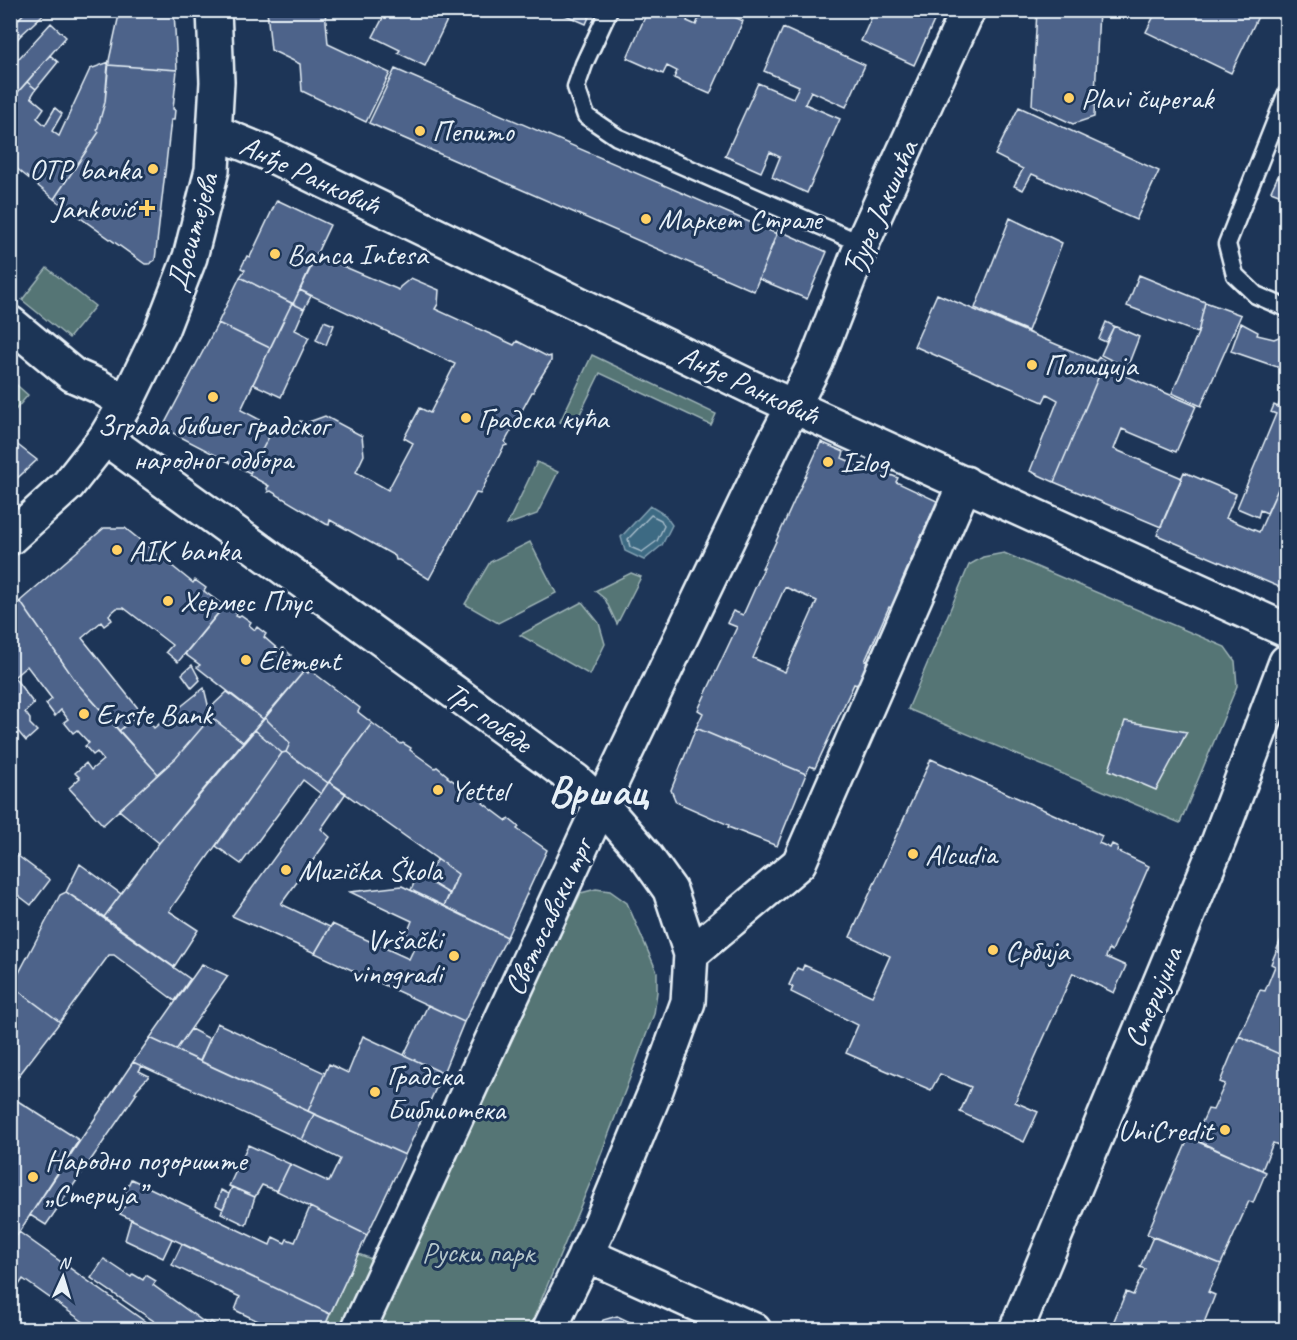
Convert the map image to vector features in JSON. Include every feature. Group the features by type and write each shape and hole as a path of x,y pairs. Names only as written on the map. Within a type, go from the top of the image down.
{"street":[{"name":"Доситејева","path":"10,538 68,485 105,438 126,403 162,329 190,257 212,170 217,54 214,10"},
{"name":"Ђуре Јакшића","path":"792,406 816,362 862,244 968,10"},
{"name":"Анђе Ранковић","path":"215,132 264,152 792,406 1287,630"},
{"path":"10,323 73,375 126,403"},
{"path":"601,804 792,406"},
{"name":"Трг победе","path":"105,438 575,780 601,804"},
{"path":"691,954 799,863 965,483"},
{"name":"Стеријина","path":"1016,1329 1219,840 1287,662"},
{"name":"Светосавски трг","path":"357,1329 601,804 645,855 670,890 691,954 688,1002 656,1090 585,1254 549,1329"},
{"path":"585,1254 754,1329"}],"lane":[{"path":"609,10 576,87 586,117 617,137 862,244"},
{"path":"1287,95 1227,244 1235,275 1256,295 1287,308"}],"green space":[{"path":"47,268 95,306 69,338 22,300"},
{"path":"592,355 716,414 711,425 600,373 573,428 560,422"},
{"path":"11,380 28,395 11,415"},
{"path":"537,462 558,472 537,514 507,525"},
{"path":"530,542 556,593 498,623 465,604 490,562"},
{"path":"1004,553 1225,647 1235,661 1237,686 1180,823 908,709 969,565 983,557"},
{"path":"631,573 641,577 617,624 605,599 595,591"},
{"path":"582,602 599,623 605,644 590,675 520,635"},
{"name":"Руски парк","path":"596,889 610,891 627,903 657,972 654,1014 591,1181 529,1329 323,1330 358,1254 388,1265 444,1175 581,893"}],"water":[{"path":"650,506 665,515 672,525 662,545 644,560 625,551 621,537"}],"building":[{"path":"27,10 48,10 21,35 12,26"},
{"path":"120,10 174,10 177,70 108,65"},
{"path":"325,10 328,44 390,73 366,122 302,91 300,64 271,50 267,11"},
{"path":"387,10 452,10 425,66 373,37"},
{"path":"554,10 592,10 586,24"},
{"path":"648,10 691,10 687,21 696,25 702,10 720,10 743,21 710,94 674,78 677,71 667,66 663,74 627,58"},
{"path":"875,10 939,10 914,65 861,41"},
{"path":"1037,10 1099,10 1094,117 1073,124 1032,105"},
{"path":"1157,10 1261,10 1231,73 1146,32"},
{"path":"51,23 66,37 10,101 10,68"},
{"path":"12,26 21,35 10,47 10,27"},
{"path":"783,28 865,65 846,107 811,91 805,104 840,119 807,193 772,177 780,157 770,152 761,172 725,156 758,83 793,98 799,86 764,71"},
{"path":"50,55 58,62 36,89 27,82"},
{"path":"109,62 105,102 97,130 99,132 54,199 10,163 10,101 27,82 36,89 31,97 44,108 37,118 45,125 55,108 62,114 52,131 59,136 90,69"},
{"path":"108,65 177,70 174,120 171,120 155,260 149,264 145,264 54,199 99,132 97,130 105,102"},
{"path":"395,69 777,234 754,291 369,123"},
{"path":"1019,107 1159,171 1136,220 1032,174 1023,190 1014,186 1023,169 995,155"},
{"path":"1286,159 1286,197 1271,191 1278,176 1280,177"},
{"path":"277,200 330,225 293,304 240,277 245,270 241,268 247,256 250,257"},
{"path":"1010,218 1062,243 1028,331 975,308"},
{"path":"778,230 827,252 807,299 759,279"},
{"name":"Градска кућа","path":"317,255 399,290 411,278 439,290 438,304 435,309 514,345 517,341 548,357 551,356 551,361 505,442 507,445 504,446 480,494 476,493 429,579 396,560 395,556 330,520 329,525 326,524 271,491 268,492 269,486 249,475 274,427 282,431 284,426 294,432 300,421 306,423 325,416 362,436 364,455 356,472 388,490 413,443 404,438 420,408 430,413 455,364 300,290"},
{"path":"1139,275 1205,302 1198,333 1127,306"},
{"path":"240,277 292,303 270,348 218,323"},
{"path":"300,290 311,296 304,309 293,304"},
{"path":"937,294 1096,361 1099,357 1104,360 1054,482 1030,471 1058,400 1047,394 1043,402 914,346"},
{"path":"1205,302 1241,315 1201,406 1172,393 1198,333"},
{"path":"292,303 304,309 295,330 309,337 281,397 253,384"},
{"path":"324,321 334,325 326,345 316,340"},
{"path":"1106,322 1114,326 1106,342 1099,339"},
{"name":"Зграда бившег градског народног одбора","path":"218,323 270,348 241,410 274,427 250,473 169,431 164,425"},
{"path":"1241,323 1258,332 1257,335 1274,339 1286,334 1286,370 1231,351"},
{"path":"1114,326 1139,337 1127,368 1101,355"},
{"path":"1103,366 1196,406 1176,452 1122,429 1114,449 1182,478 1161,527 1054,482"},
{"path":"1286,386 1286,493 1278,489 1267,513 1260,510 1258,517 1237,508 1276,414 1271,412 1274,405 1278,407"},
{"path":"10,439 37,460 10,485"},
{"path":"821,442 844,452 842,458 879,474 881,471 898,478 896,482 937,501 901,583 904,585 893,609 889,607 857,685 854,684 815,768 810,766 806,774 696,728 703,713 698,710 737,627 727,623 733,611 743,615","holes":["785,587 817,601 785,672 753,658"]},
{"path":"1184,472 1236,494 1226,518 1259,532 1278,489 1286,493 1286,582 1284,589 1157,535"},
{"path":"104,528 125,528 193,583 195,580 206,588 204,591 224,606 178,662 166,652 172,645 124,608 117,608 109,615 112,620 104,626 101,622 82,638 141,712 119,731 77,683 20,601"},
{"name":"Erste Bank","path":"20,601 77,683 158,774 103,825 69,788 80,778 75,773 86,763 91,770 103,760 97,752 93,755 85,746 89,743 77,730 73,733 64,722 68,719 61,710 55,716 46,704 52,699 27,666 14,677 34,704 25,712 30,719 30,724 37,731 26,741 10,722 10,609"},
{"path":"226,604 237,614 236,616 241,615 251,622 249,625 255,630 257,627 266,634 264,637 280,651 283,648 291,655 288,658 294,663 296,659 304,666 305,670 263,719 197,667 200,665 185,654"},
{"path":"192,665 200,680 192,688 182,674"},
{"path":"305,670 308,673 310,670 360,708 358,712 372,723 328,783 286,752 290,743 265,718"},
{"path":"204,688 211,717 176,758 158,774 119,731 141,712 146,711 152,716 148,720 154,728"},
{"path":"227,692 263,719 243,742 211,717 209,709"},
{"path":"211,717 243,742 159,843 119,810 176,758"},
{"path":"265,718 290,743 286,752 282,753 255,730"},
{"path":"1125,721 1187,732 1156,790 1109,770"},
{"path":"372,723 401,744 411,748 410,750 484,801 483,803 507,821 509,819 519,827 517,829 547,850 507,937 444,906 458,874 329,782"},
{"path":"696,728 806,774 777,846 728,827 729,825 676,802 671,790"},
{"path":"255,730 282,753 169,911 198,930 174,967 104,917 159,843"},
{"path":"286,752 328,783 321,794 303,780 241,864 216,846 282,753"},
{"name":"Србија","path":"931,759 1102,836 1099,843 1110,848 1112,844 1118,847 1117,851 1149,866 1112,951 1109,949 1106,957 1126,966 1114,993 1073,973 1015,1102 1038,1112 1024,1142 960,1112 971,1087 940,1074 931,1090 846,1053 858,1025 791,992 793,987 789,985 797,968 802,970 804,965 872,996 890,956 850,937"},
{"name":"Muzička Škola","path":"329,782 346,793 321,829 330,837 281,904 330,927 315,953 232,916"},
{"path":"10,850 50,880 31,905 10,889"},
{"path":"437,859 458,874 450,894 425,879"},
{"path":"80,864 121,894 104,917 66,892"},
{"path":"419,872 427,876 425,879 450,894 444,906 411,890"},
{"name":"Vršački vinogradi","path":"402,886 507,937 464,1022 315,953 332,924 409,959 417,942 406,936 412,921 350,892"},
{"path":"66,892 190,979 175,1001 114,955 109,955 60,1022 12,986 60,895"},
{"path":"1284,932 1286,933 1286,1057 1239,1036 1260,990 1265,991 1275,966 1271,964"},
{"path":"202,964 228,976 176,1050 150,1038"},
{"name":"Народно позориште „Стерија”","path":"12,986 60,1022 10,1087 10,989"},
{"path":"428,1005 464,1022 443,1073 404,1055"},
{"path":"217,1023 325,1073 308,1111 200,1061"},
{"path":"191,1029 210,1039 200,1061 176,1050"},
{"name":"Градска Библиотека","path":"363,1036 443,1073 405,1155 308,1111 329,1064 348,1073"},
{"path":"1239,1036 1286,1057 1286,1133 1281,1146 1273,1143 1262,1170 1194,1140 1208,1109 1213,1110 1225,1084 1220,1082"},
{"path":"150,1038 314,1114 302,1140 133,1062"},
{"path":"133,1062 142,1066 139,1071 149,1076 137,1089 135,1093 137,1093 46,1225 30,1215"},
{"name":"Народно позориште „Стерија”","path":"10,1096 79,1140 10,1246"},
{"path":"314,1114 405,1155 367,1235 277,1191 290,1164 329,1182 340,1159 302,1140"},
{"path":"1189,1137 1266,1172 1253,1203 1249,1201 1221,1264 1147,1234"},
{"path":"248,1145 290,1164 277,1191 262,1185 255,1197 229,1186"},
{"path":"131,1179 270,1245 273,1237 285,1243 287,1239 295,1242 310,1207 367,1235 330,1314 120,1214 129,1199 123,1197"},
{"path":"232,1187 255,1197 246,1225 221,1213"},
{"path":"221,1190 229,1194 223,1209 216,1205"},
{"path":"131,1219 172,1239 163,1258 125,1240"},
{"path":"19,1232 157,1330 95,1330 23,1279 10,1298 10,1246"},
{"path":"1153,1237 1221,1264 1208,1292 1215,1295 1202,1328 1190,1324 1187,1330 1110,1330 1126,1292 1133,1295 1145,1269 1140,1267"},
{"path":"182,1244 330,1314 323,1330 257,1330 260,1322 235,1310 240,1297 172,1265"},
{"path":"104,1259 131,1277 133,1274 143,1280 146,1275 156,1281 153,1285 208,1325 211,1322 223,1330 167,1330 91,1278"},
{"path":"617,1316 647,1330 599,1330 603,1320"}],"place":[{"name":"Plavi čuperak","path":"1069,98"},
{"name":"Пепито","path":"420,131"},
{"name":"OTP banka","path":"153,169"},
{"name":"Janković","path":"147,208"},
{"name":"Маркет Страле","path":"646,219"},
{"name":"Banca Intesa","path":"275,254"},
{"name":"Полицијa","path":"1032,365"},
{"name":"Зграда бившег градског народног одбора","path":"213,397"},
{"name":"Градска кућа","path":"466,418"},
{"name":"Izlog","path":"828,462"},
{"name":"AIK banka","path":"117,550"},
{"name":"Хермес Плус","path":"168,601"},
{"name":"Element","path":"246,660"},
{"name":"Erste Bank","path":"84,714"},
{"name":"Yettel","path":"438,790"},
{"name":"Alcudia","path":"913,854"},
{"name":"Muzička Škola","path":"286,870"},
{"name":"Србија","path":"993,950"},
{"name":"Vršački vinogradi","path":"454,956"},
{"name":"Градска Библиотека","path":"375,1092"},
{"name":"UniCredit","path":"1225,1130"},
{"name":"Народно позориште „Стерија”","path":"33,1177"}],"district":[{"name":"Вршац","path":"598,790"}]}
